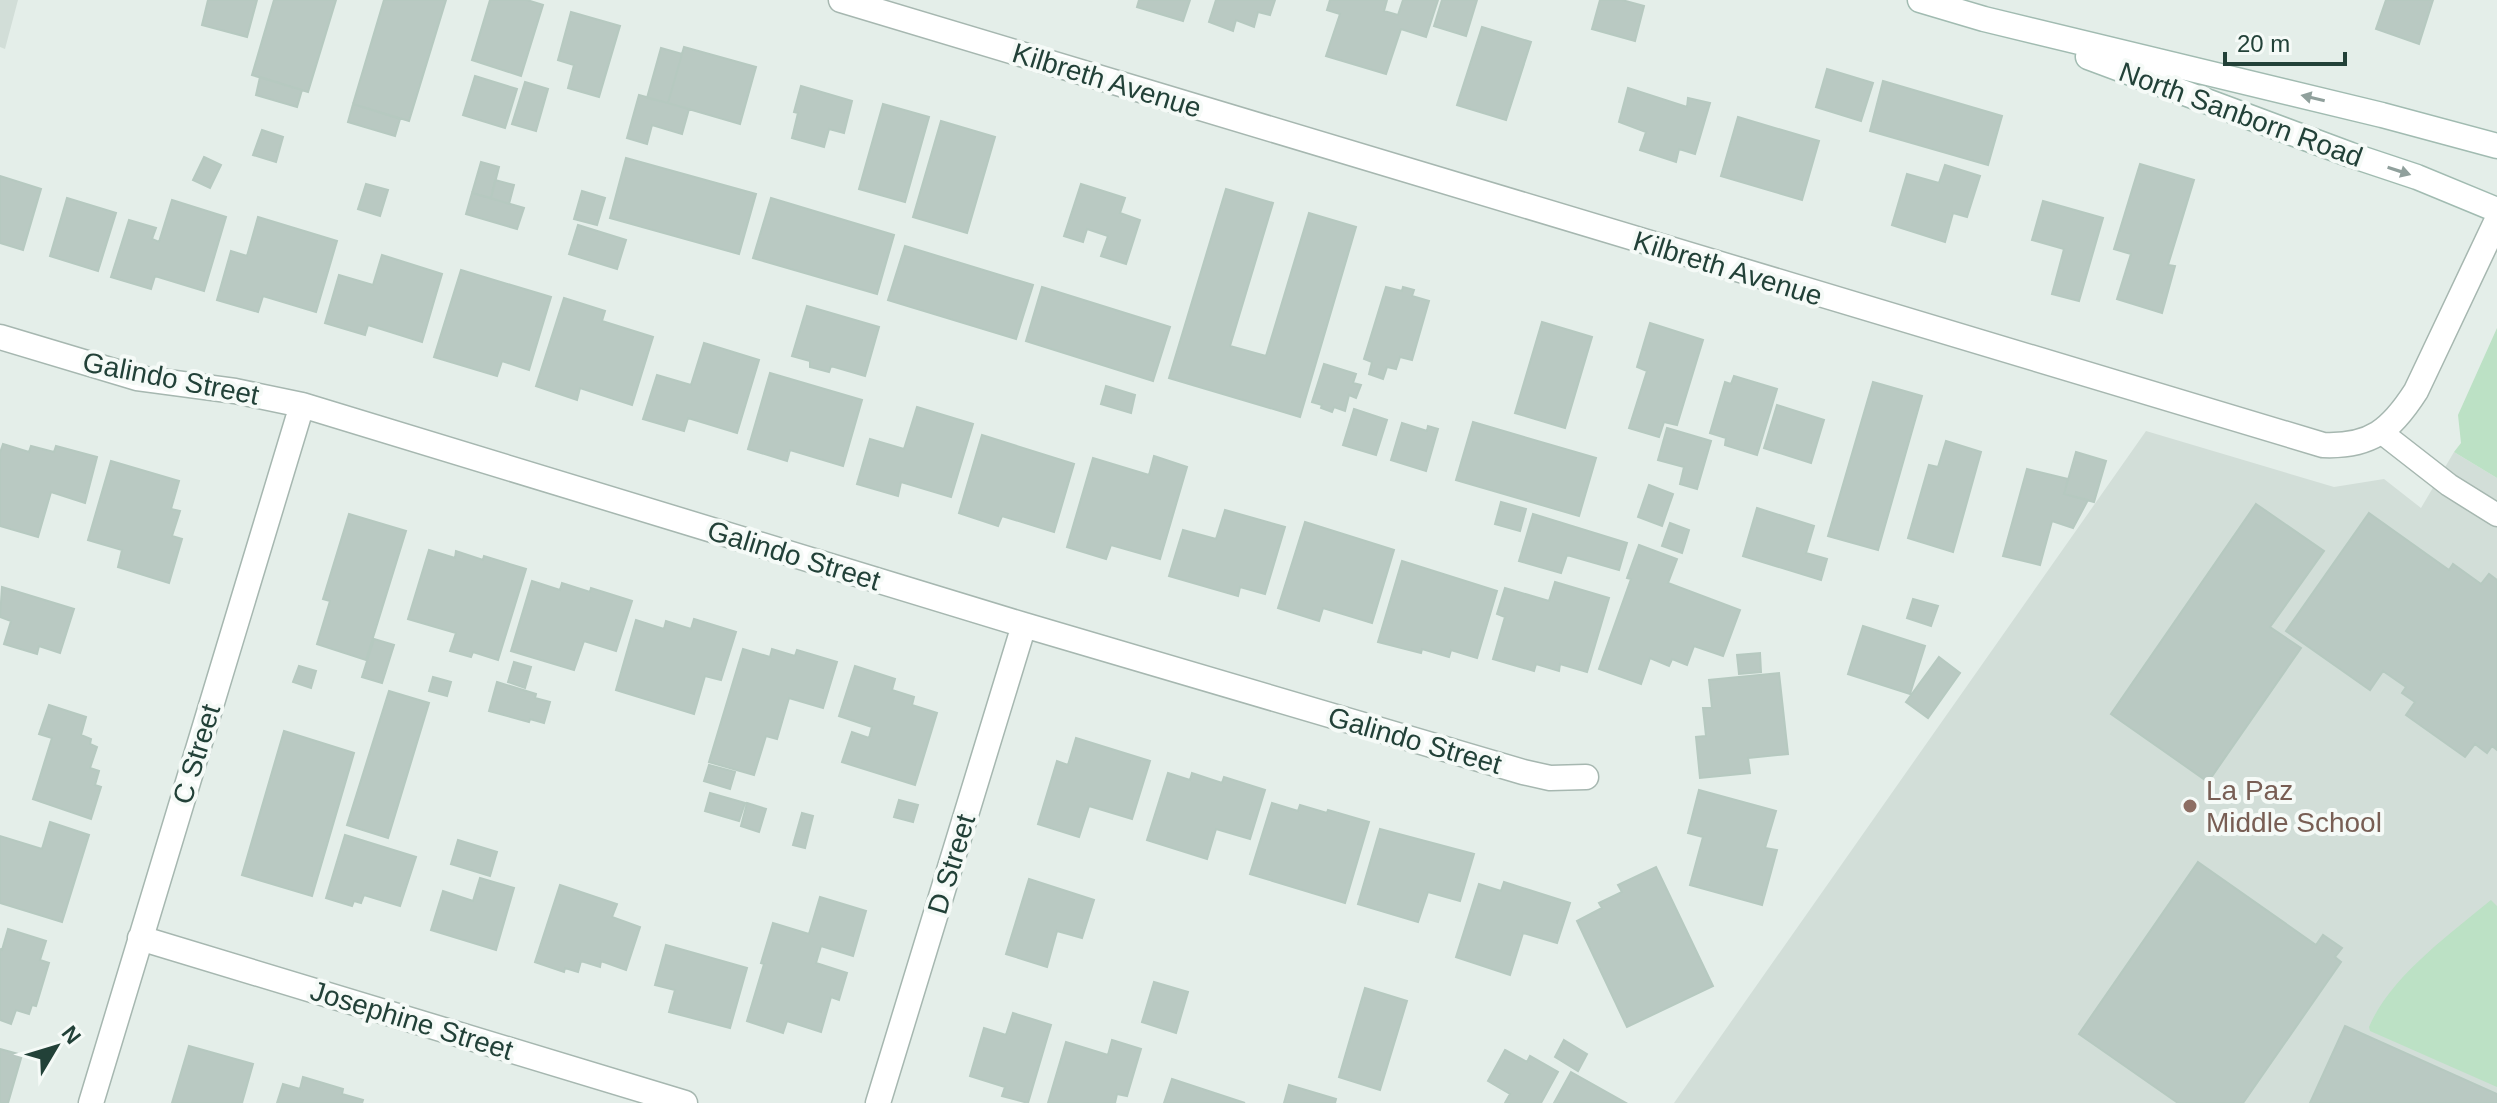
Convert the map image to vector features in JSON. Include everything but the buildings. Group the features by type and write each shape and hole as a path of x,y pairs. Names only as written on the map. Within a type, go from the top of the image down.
{"street":[{"name":"Kilbreth Avenue","path":"841,0 2303,441 2341,446 2358,444 2394,422 2416,391 2497,220"},
{"name":"North Sanborn Road","path":"1920,0 1984,19 2382,115 2497,146"},
{"name":"North Sanborn Road","path":"1984,19 2459,193 2497,210"},
{"name":"Galindo Street","path":"0,337 137,378 235,391 302,405 1024,625 1523,772 1550,778 1586,777"},
{"name":"C Street","path":"91,1103 302,405"},
{"name":"D Street","path":"878,1103 1024,625"},
{"name":"Josephine Street","path":"140,938 685,1103"}],"lane":[{"path":"2381,432 2449,485 2497,515"}],"shaded area":[{"path":"0,0 18,0 5,49 0,47"},
{"name":"La Paz Middle School","path":"2146,431 2334,487 2384,479 2421,508 2454,452 2497,478 2497,1103 1674,1103"}],"green space":[{"path":"2497,328 2497,478 2454,452 2461,443 2458,415"},
{"path":"2491,900 2497,906 2497,1087 2370,1031 2369,1027 2391,991 2406,974"}],"place":[{"name":"La Paz Middle School","path":"2190,806"}]}
